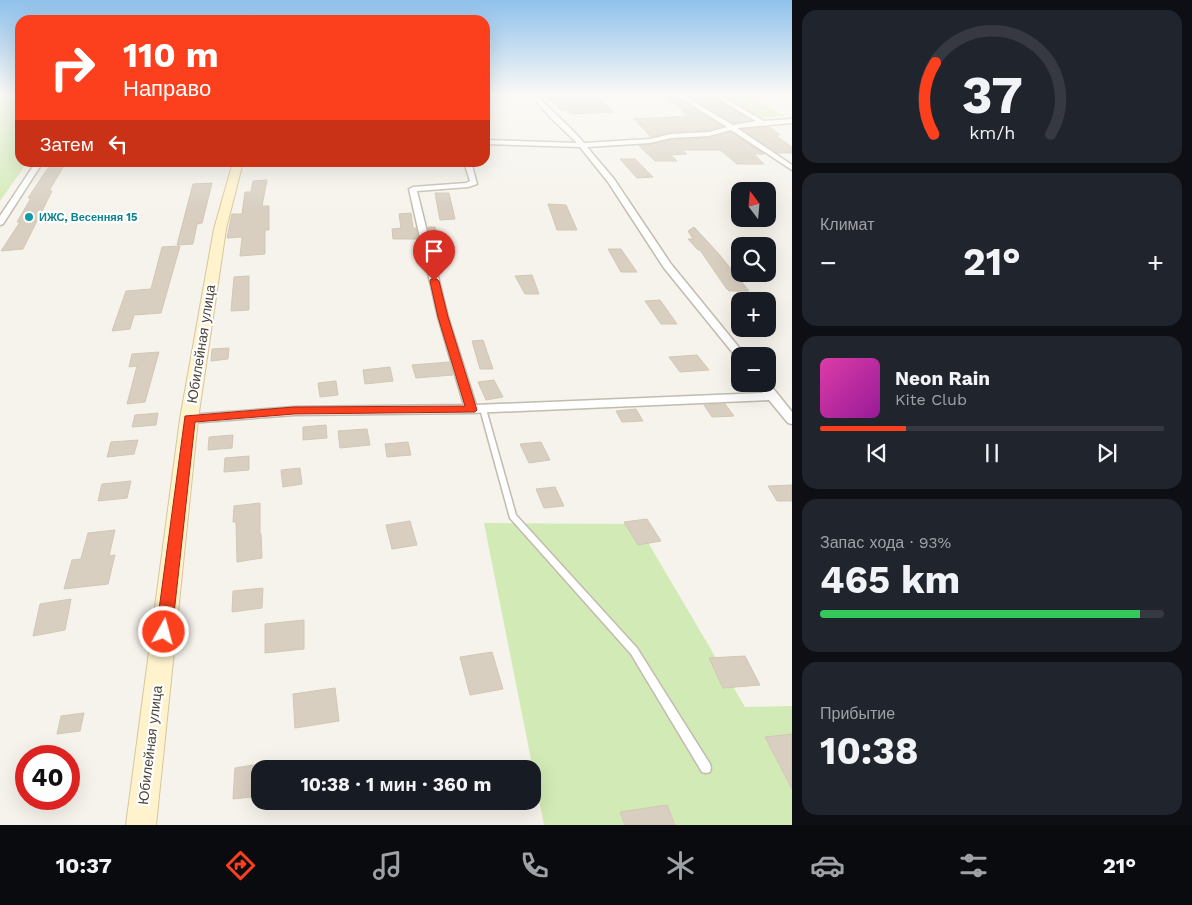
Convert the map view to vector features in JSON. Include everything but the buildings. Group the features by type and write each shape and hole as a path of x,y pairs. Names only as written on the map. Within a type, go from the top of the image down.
{"street":[{"path":"570,132 611,181 667,266 734,347"},
{"path":"490,142 582,145 650,141 671,136 714,132"},
{"path":"738,132 759,144 792,168"},
{"path":"0,222 37,167"},
{"name":"Юбилейная улица","path":"141,825 189,419 220,229 237,167"},
{"path":"469,167 474,182 468,185 413,189 443,317 477,409"},
{"path":"770,392 792,420"},
{"path":"189,419 294,411 477,409 773,396"}],"lane":[{"path":"477,409 513,516 634,650 706,768"}],"green space":[{"path":"0,132 15,132 15,167 24,167 0,201"},
{"path":"484,523 637,524 745,707 792,706 792,825 544,825 541,810 541,760 531,760"}],"place":[{"name":"ИЖС, Весенняя 15","path":"29,217"}],"route":[{"path":"164,632 189,419 294,411 471,410 434,281"}]}
